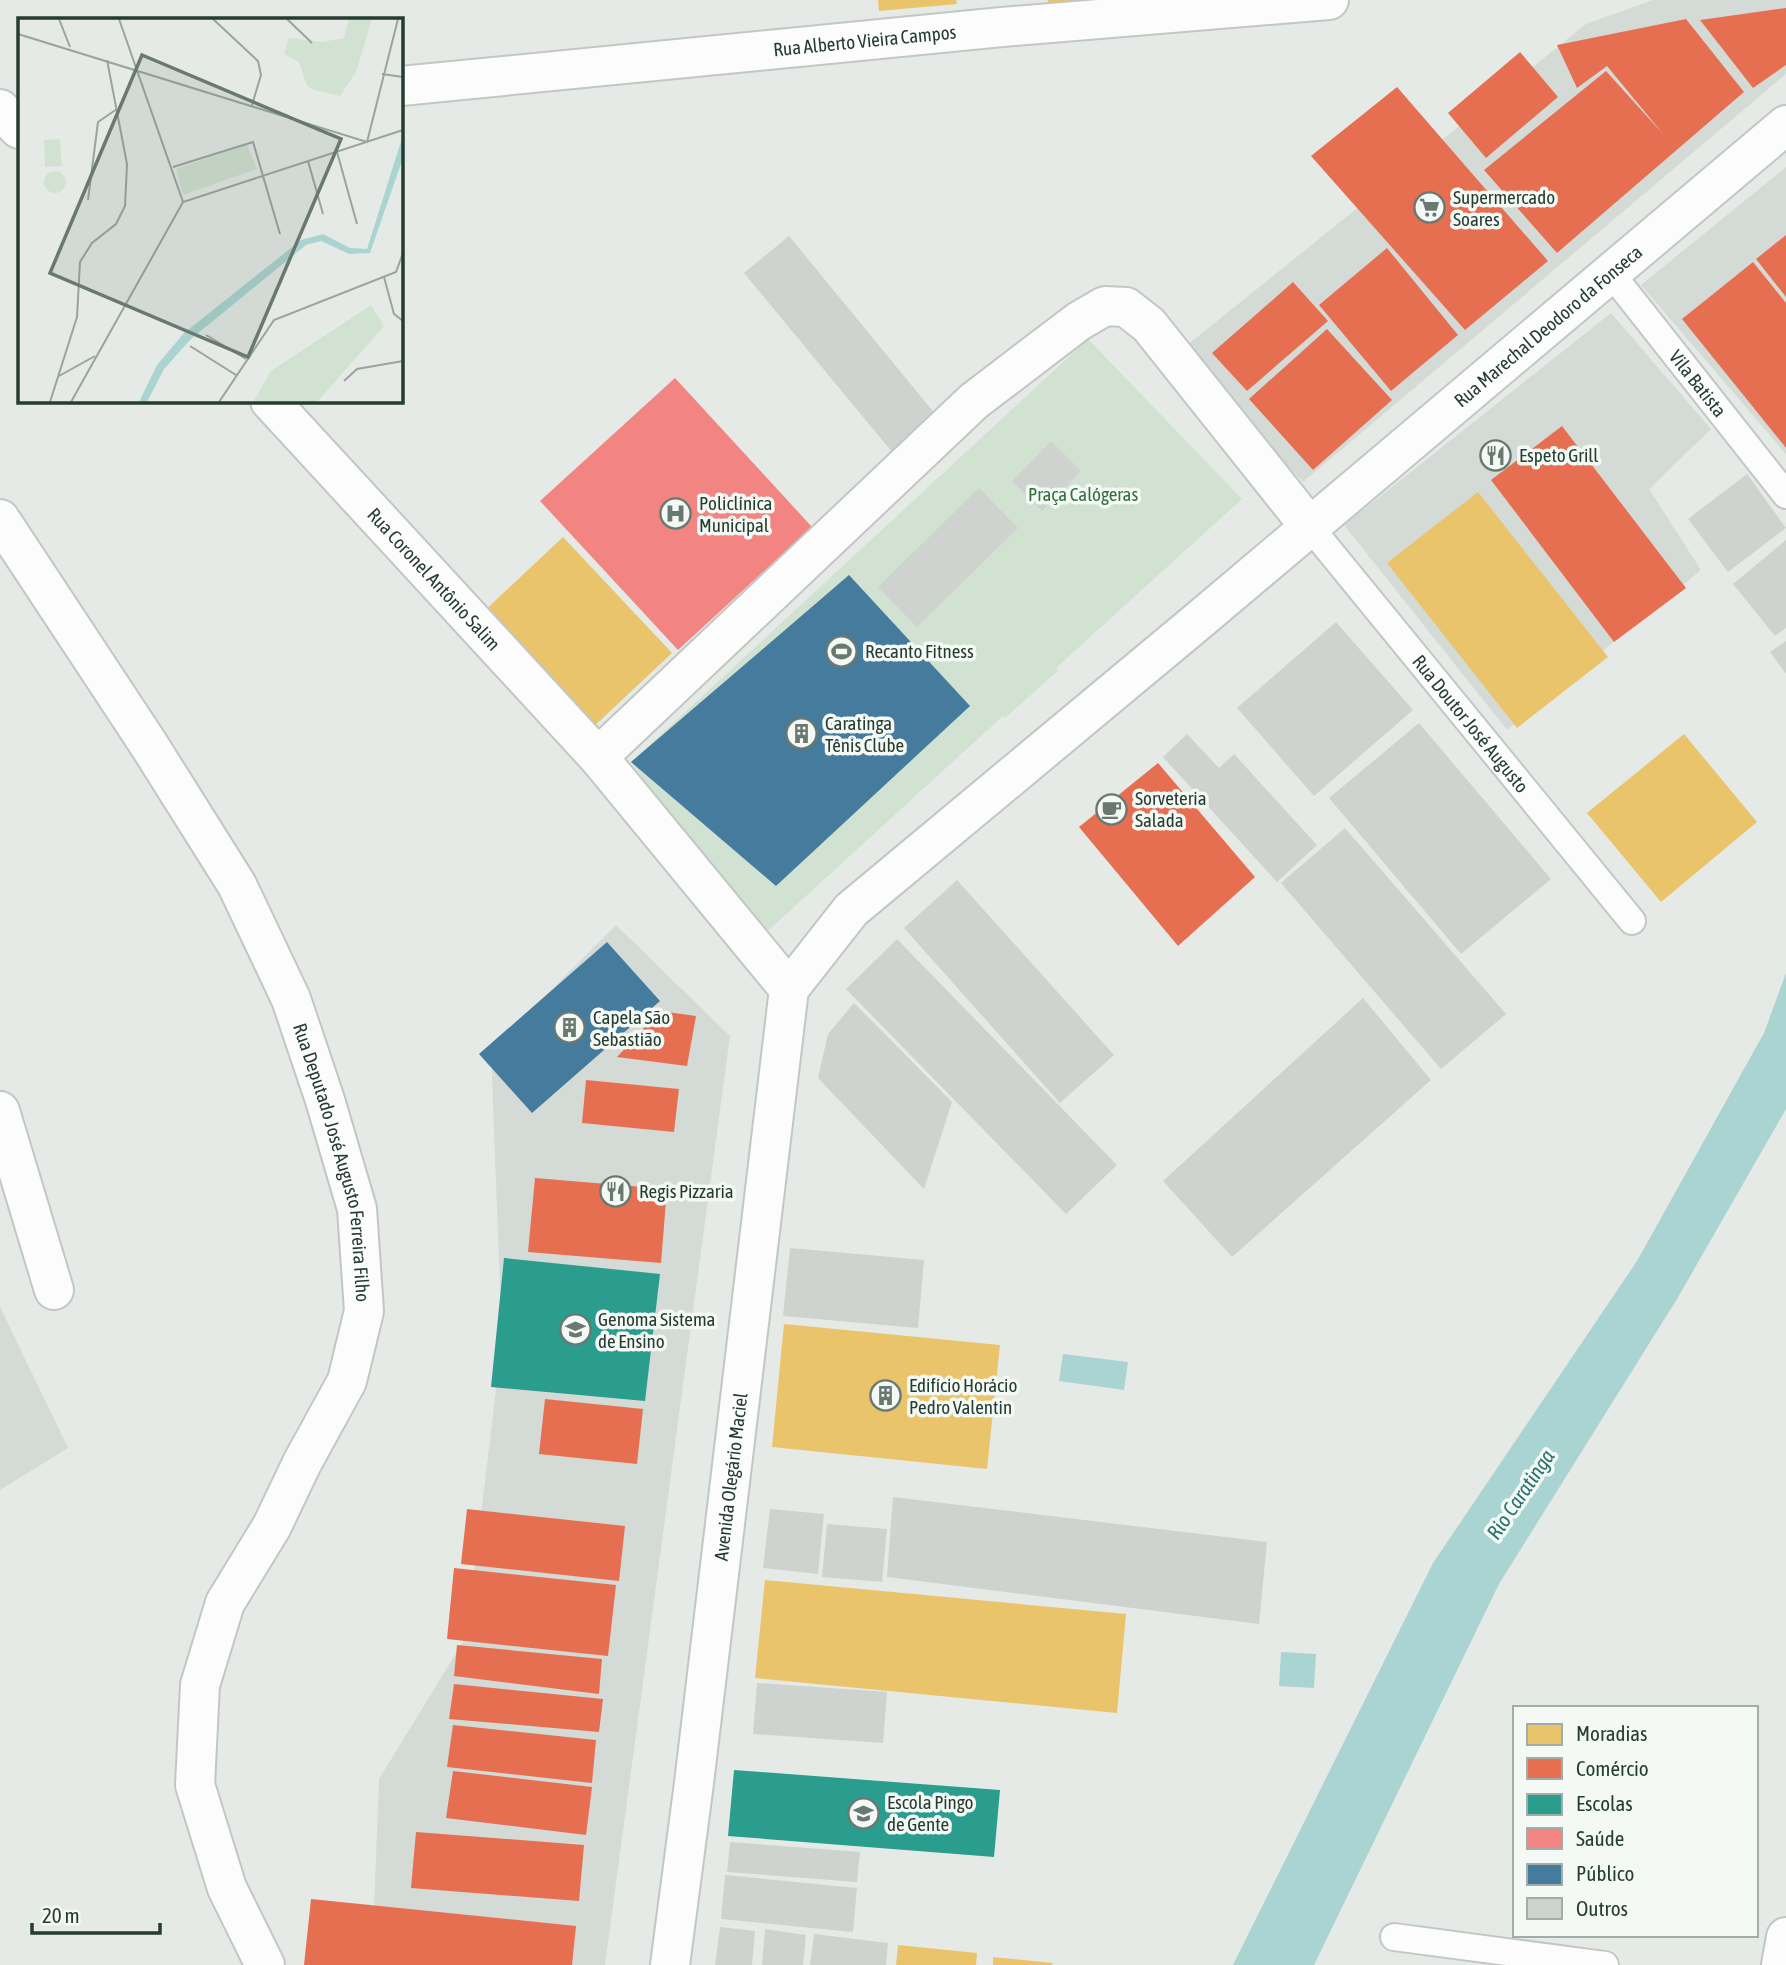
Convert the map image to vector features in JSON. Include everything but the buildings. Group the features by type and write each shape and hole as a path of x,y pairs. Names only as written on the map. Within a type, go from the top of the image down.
{"street":[{"name":"Rua Alberto Vieira Campos","path":"402,86 1001,14 1329,0"},
{"name":"Rua Marechal Deodoro da Fonseca","path":"1310,527 1786,125"},
{"path":"1105,306 1126,307 1149,325 1310,527 850,910 789,989 598,757 974,401 1079,321 1105,306"},
{"name":"Rua Coronel Antônio Salim","path":"271,402 598,757"},
{"name":"Rua Deputado José Augusto Ferreira Filho","path":"0,519 149,745 237,885 291,999 326,1100 357,1209 364,1311 347,1381 272,1525 225,1603 200,1685 195,1785 228,1888 265,1965"},
{"name":"Avenida Olegário Maciel","path":"670,1965 789,989"},
{"path":"0,1111 54,1290"},
{"path":"1781,1965 1786,1937"}],"lane":[{"name":"Vila Batista","path":"1610,272 1786,495"},
{"name":"Rua Doutor José Augusto","path":"1310,527 1632,920"},
{"path":"1394,1937 1605,1965"}],"shaded area":[{"path":"1653,0 1786,0 1786,74 1303,482 1181,350 1586,24"},
{"path":"1786,167 1786,454 1641,285"},
{"path":"1611,313 1711,429 1649,489 1701,570 1507,730 1344,525"},
{"path":"616,925 730,1036 605,1965 372,1965 379,1779 466,1637 502,1341 491,1050"},
{"path":"0,1307 68,1448 0,1490"}],"green space":[{"name":"Praça Calógeras","path":"1088,339 1242,499 1056,668 1058,671 1005,718 1003,716 760,938 631,762"}],"water":[{"name":"Rio Caratinga","path":"1786,973 1786,1109 1677,1299 1499,1584 1314,1965 1233,1965 1433,1563 1637,1261 1764,1033"},
{"path":"1063,1354 1128,1362 1124,1390 1059,1381"},
{"path":"1281,1652 1316,1654 1314,1688 1279,1686"}],"place":[{"name":"Supermercado Soares","path":"1430,208"},
{"name":"Espeto Grill","path":"1496,455"},
{"name":"Policlínica Municipal","path":"676,514"},
{"name":"Recanto Fitness","path":"842,651"},
{"name":"Caratinga Tênis Clube","path":"802,734"},
{"name":"Sorveteria Salada","path":"1112,809"},
{"name":"Capela São Sebastião","path":"570,1028"},
{"name":"Regis Pizzaria","path":"616,1191"},
{"name":"Genoma Sistema de Ensino","path":"575,1330"},
{"name":"Edifício Horácio Pedro Valentin","path":"886,1396"},
{"name":"Escola Pingo de Gente","path":"864,1813"}]}
